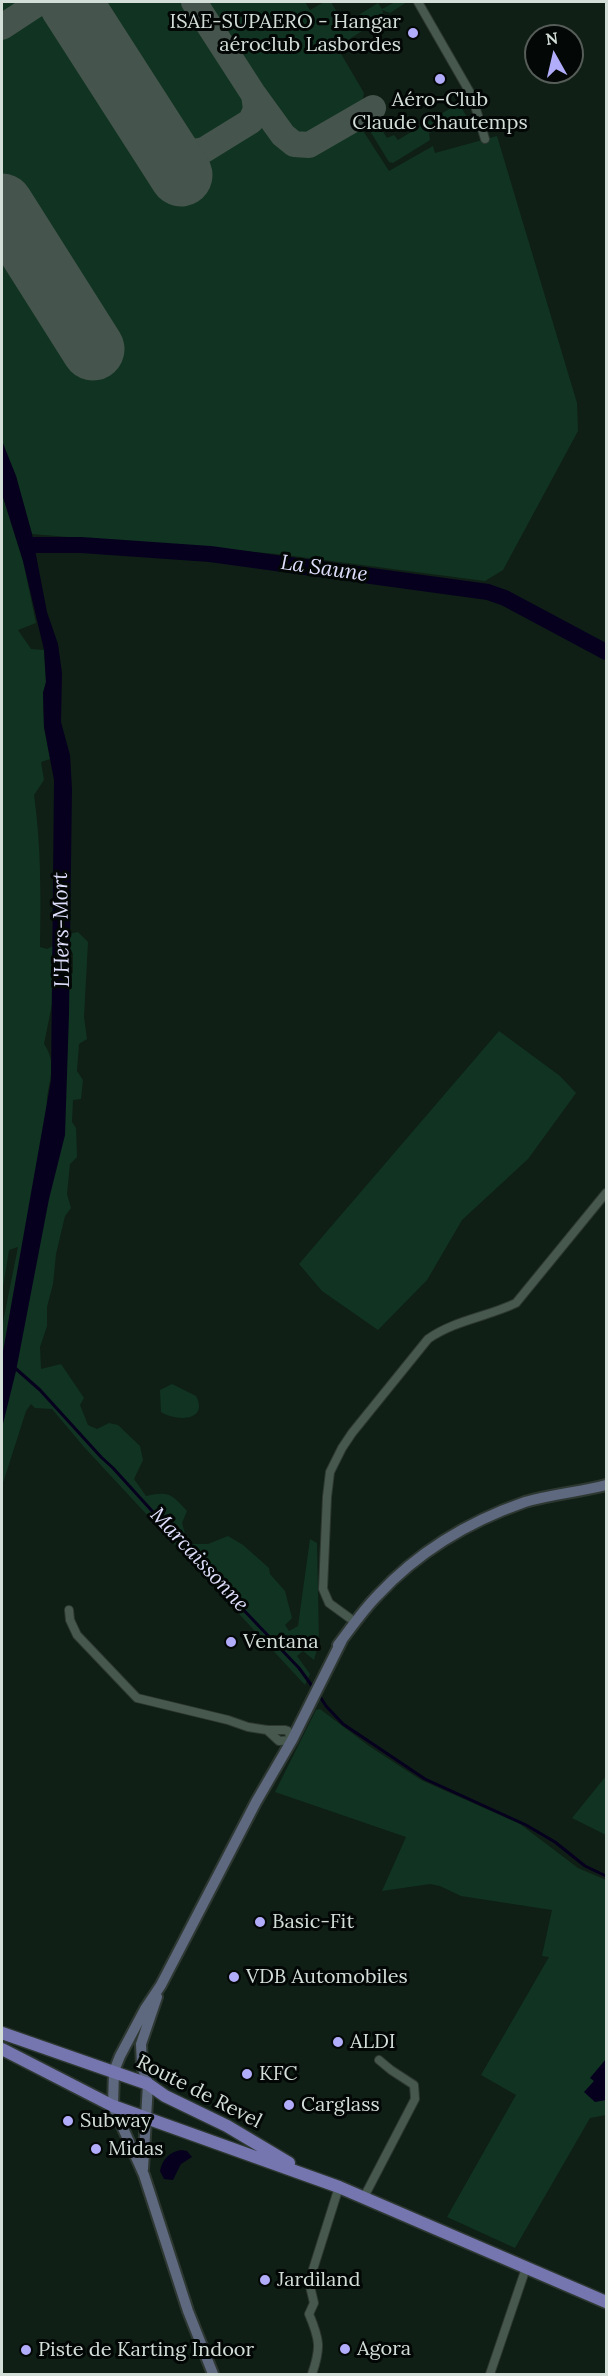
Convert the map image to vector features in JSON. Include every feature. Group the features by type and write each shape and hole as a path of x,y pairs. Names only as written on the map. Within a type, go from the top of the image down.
{"main road":[{"path":"213,2374 188,2311 144,2175 113,2106 114,2071 120,2056 145,2008 161,1985 320,1675 342,1640 377,1595 405,1569 465,1528 527,1502 606,1487"},
{"path":"144,2175 143,2154 148,2118 148,2084 142,2066 141,2044 161,1985"},
{"name":"Route de Revel","path":"2,2033 148,2084 165,2096 268,2149 306,2174"},
{"name":"Route de Revel","path":"2,2049 113,2106 339,2187 606,2302"}],"street":[{"path":"418,2 472,96 485,139"},
{"path":"355,1622 329,1603 323,1590 330,1472 342,1448 428,1339 442,1329 516,1303 606,1193"},
{"path":"69,1610 70,1620 77,1635 137,1698 267,1730 288,1738"},
{"path":"267,1730 277,1729 288,1738"},
{"path":"364,2197 415,2099 414,2085 380,2060"},
{"path":"312,2374 319,2353 319,2339 309,2314 314,2303 309,2282 339,2187"},
{"path":"490,2374 526,2268"}],"green space":[{"path":"2,2 46,2 164,185 253,128 269,130 288,146 304,152 326,144 358,123 389,171 433,146 435,153 497,136 577,403 578,431 503,570 485,581 278,554 32,534 16,476 2,441"},
{"path":"94,2 186,2 245,94 247,107 241,119 217,135 201,142 184,138 176,130"},
{"path":"204,2 305,2 310,10 324,2 331,2 344,24 378,3 382,9 395,2 407,2 390,13 382,10 384,17 337,47 364,93 362,106 304,139 293,137 287,131"},
{"path":"459,103 469,121 429,133 430,140 393,163 389,162 364,121 372,114 387,138 394,135 398,140"},
{"path":"2,494 23,561 36,623 18,630 31,649 44,650 46,682 43,693 44,727 50,759 41,762 44,780 34,795 40,871 40,947 47,949 59,943 68,977 73,973 73,953 67,949 68,934 78,932 88,942 84,1017 87,1039 79,1044 77,1071 83,1080 81,1099 73,1100 72,1122 76,1128 77,1157 70,1164 67,1194 71,1208 65,1216 56,1254 53,1284 47,1307 47,1326 40,1347 41,1369 61,1364 84,1398 80,1405 88,1425 97,1429 109,1423 118,1425 140,1446 143,1460 134,1479 146,1496 169,1495 187,1511 182,1523 188,1544 208,1544 228,1536 243,1545 269,1568 270,1574 285,1591 292,1618 285,1625 289,1631 298,1626 310,1539 317,1543 319,1642 314,1660 303,1651 297,1656 310,1674 305,1685 84,1447 52,1409 35,1408 31,1404 26,1411 2,1486 2,1327 18,1247 9,1250 2,1294","holes":["52,1004 57,1155 47,1108 51,1060 44,1044"]},
{"path":"499,1031 560,1076 576,1093 528,1159 462,1220 427,1280 378,1330 322,1291 299,1264"},
{"path":"172,1384 196,1396 199,1404 195,1415 183,1418 161,1412 160,1390"},
{"path":"320,1709 369,1746 421,1780 520,1824 578,1868 606,1880 606,2115 590,2118 515,2248 447,2217 516,2095 481,2075 549,1957 542,1956 552,1910 461,1896 430,1884 382,1891 406,1837 275,1792 316,1710"},
{"path":"606,1776 606,1835 572,1818"}],"water":[{"name":"L'Hers-Mort","path":"2,441 16,476 32,534 47,612 58,644 62,673 61,722 70,755 72,789 65,1135 49,1199 16,1371 2,1428 2,1357 51,1080 54,780 44,727 43,693 46,682 44,650 23,561 2,494"},
{"path":"606,2059 606,2100 595,2102 584,2092 594,2081 590,2078"},
{"path":"181,2150 187,2151 192,2157 181,2164 173,2180 164,2179 160,2171 162,2163 170,2155"}],"waterway":[{"name":"La Saune","path":"28,545 81,545 210,554 488,592 505,598 606,652"},
{"name":"Marcaissonne","path":"15,1368 40,1390 113,1468 299,1668 315,1690"},
{"name":"Marcaissonne","path":"319,1695 343,1724 425,1779 526,1825 555,1842 585,1866 606,1876"}],"taxiway":[{"path":"2,27 40,2"},
{"path":"73,2 75,9"},
{"path":"194,2 254,95 283,135 294,144 309,145 373,108"},
{"path":"163,147 183,154 204,150 251,121 256,109 254,95"}],"runway":[{"path":"70,2 181,175"},
{"path":"2,205 93,349"}],"place":[{"name":"ISAE-SUPAERO - Hangar aéroclub Lasbordes","path":"413,33"},
{"name":"Aéro-Club Claude Chautemps","path":"440,79"},
{"name":"Ventana","path":"231,1642"},
{"name":"Basic-Fit","path":"260,1922"},
{"name":"VDB Automobiles","path":"234,1977"},
{"name":"ALDI","path":"338,2042"},
{"name":"KFC","path":"247,2074"},
{"name":"Carglass","path":"289,2105"},
{"name":"Subway","path":"68,2121"},
{"name":"Midas","path":"96,2149"},
{"name":"Jardiland","path":"265,2280"},
{"name":"Agora","path":"345,2349"},
{"name":"Piste de Karting Indoor","path":"26,2350"}]}
